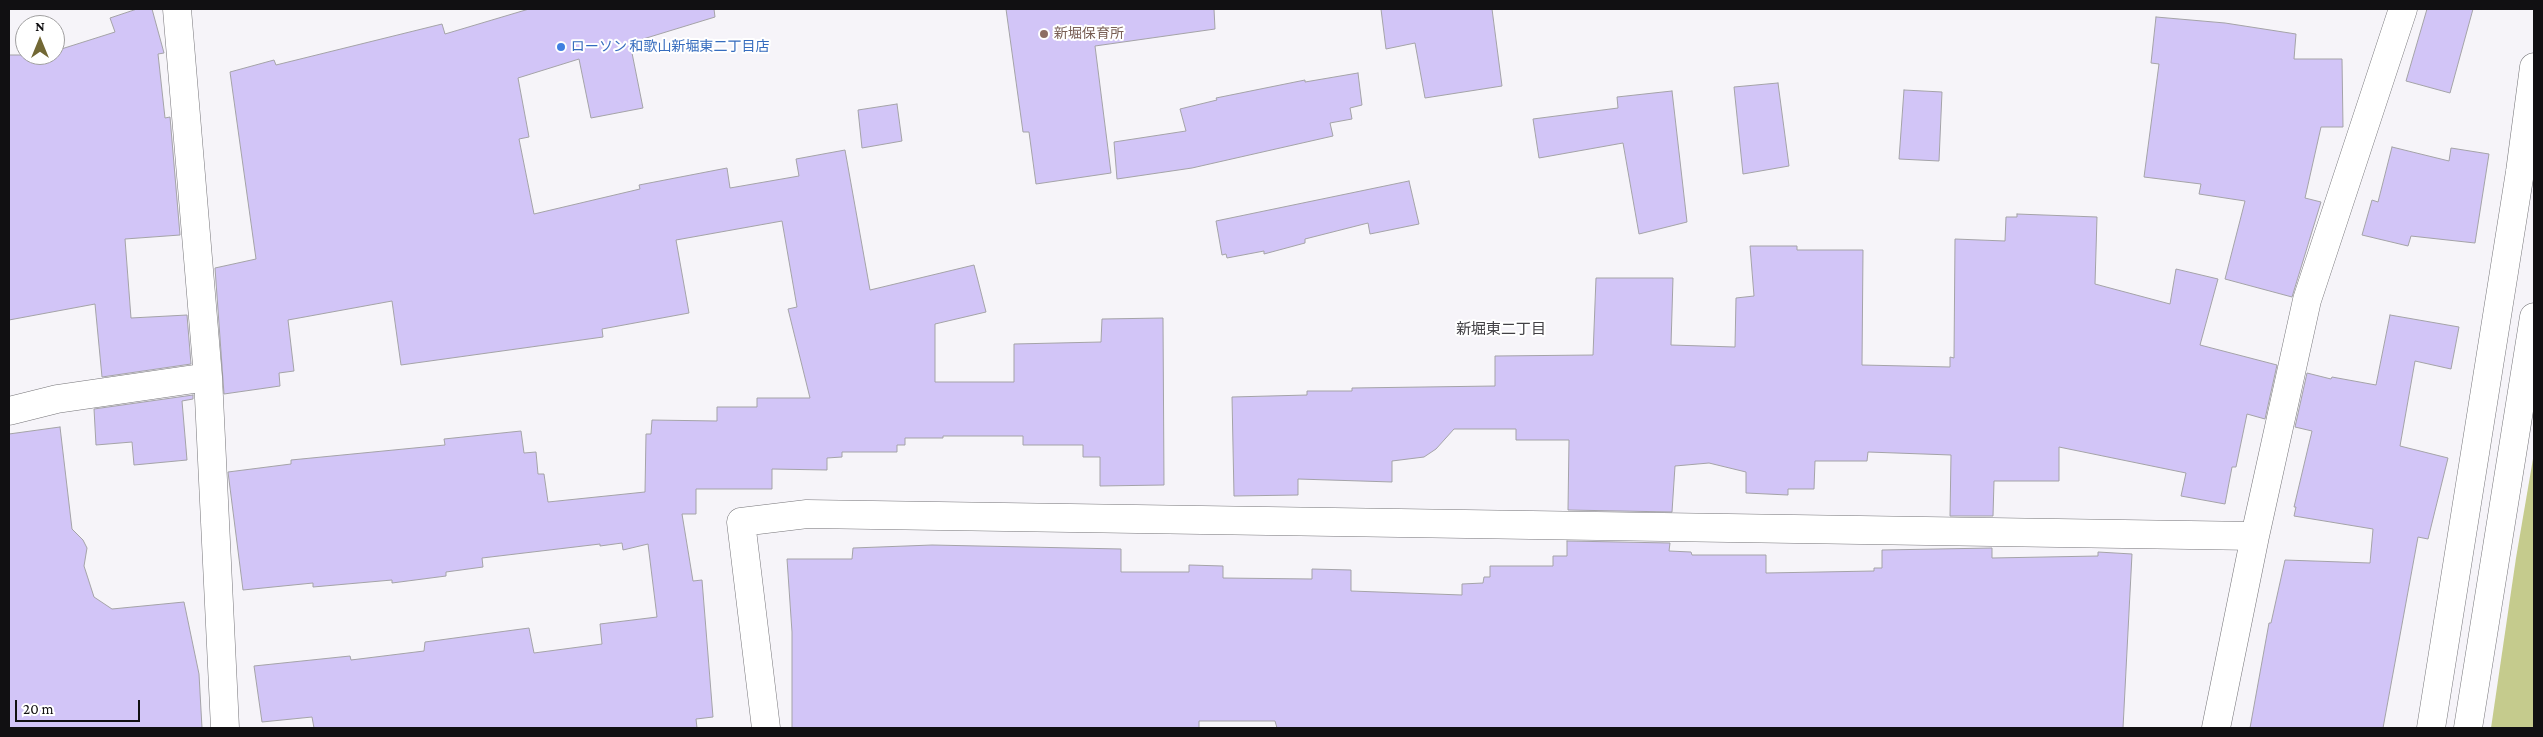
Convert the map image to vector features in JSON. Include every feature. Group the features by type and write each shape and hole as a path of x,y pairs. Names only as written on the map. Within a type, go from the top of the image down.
{"street":[{"path":"177,9 208,377 225,728"},
{"path":"2216,728 2255,536 2307,300 2403,9"},
{"path":"2431,728 2519,182 2534,68"},
{"path":"2468,728 2534,317"},
{"path":"9,411 58,399 208,377"},
{"path":"766,728 741,522 807,514 2255,536"}],"green space":[{"path":"2534,453 2534,728 2491,728 2516,558"}],"building":[{"path":"137,9 152,9 164,53 158,54 165,118 170,117 180,235 125,239 131,318 187,315 191,364 102,377 95,304 9,320 9,55 15,55 15,65 65,65 65,48 115,32 110,18"},
{"path":"529,9 714,9 715,17 630,43 643,108 591,118 579,59 518,78 529,137 519,139 534,214 640,189 639,185 727,168 730,188 799,176 796,159 845,150 870,290 974,265 986,312 935,324 935,382 1014,382 1014,344 1101,342 1102,319 1163,318 1164,485 1100,486 1100,457 1083,457 1083,445 1023,445 1023,436 943,436 943,438 905,438 905,445 897,445 897,452 842,452 842,457 827,458 827,470 772,469 772,489 696,489 696,514 682,514 693,581 702,580 713,717 696,719 697,728 314,728 312,717 262,722 254,666 350,656 351,660 424,651 425,642 529,628 534,653 602,644 600,624 657,617 648,544 623,550 622,543 600,546 600,544 482,558 483,567 446,572 446,576 392,583 392,580 313,587 313,583 243,590 228,472 291,464 291,460 445,445 444,439 521,431 524,453 536,452 538,474 544,474 548,502 645,492 646,434 651,434 652,420 717,421 717,407 757,407 757,398 810,398 788,309 797,307 782,221 676,240 689,313 602,329 603,337 401,365 392,301 288,320 294,371 279,373 280,386 224,394 215,268 256,259 230,72 274,60 276,65 442,24 445,34"},
{"path":"1006,9 1214,9 1215,29 1095,46 1111,173 1036,184 1029,132 1023,132"},
{"path":"1381,9 1492,9 1502,86 1425,98 1415,43 1386,49"},
{"path":"2427,9 2473,9 2450,93 2406,81"},
{"path":"2156,17 2225,23 2296,34 2294,59 2342,59 2343,127 2321,127 2305,198 2321,202 2292,297 2225,279 2245,201 2199,194 2201,184 2144,177 2159,64 2151,63"},
{"path":"1358,73 1362,105 1350,108 1352,119 1330,123 1333,136 1192,168 1117,179 1114,142 1186,131 1180,109 1217,100 1216,98 1305,80 1305,82"},
{"path":"1778,83 1789,166 1743,174 1734,87"},
{"path":"1904,90 1942,92 1939,161 1899,159"},
{"path":"1672,91 1687,222 1639,234 1623,143 1539,158 1533,119 1618,108 1617,97"},
{"path":"897,104 902,141 862,148 858,110"},
{"path":"2392,147 2449,161 2451,148 2489,154 2475,243 2411,236 2408,246 2362,235 2372,200 2378,202"},
{"path":"1409,181 1419,224 1370,234 1368,223 1305,239 1305,243 1264,254 1264,251 1227,258 1226,254 1222,255 1216,221"},
{"path":"2017,214 2097,217 2095,284 2170,304 2176,269 2218,279 2200,345 2277,365 2265,419 2247,414 2236,467 2232,467 2225,504 2181,496 2186,473 2059,447 2059,481 1994,481 1993,516 1950,516 1951,455 1868,452 1867,461 1815,461 1814,489 1788,489 1788,495 1746,493 1746,472 1709,463 1675,466 1672,512 1568,510 1569,440 1516,440 1516,429 1454,429 1436,449 1424,457 1392,461 1392,482 1298,479 1298,495 1234,496 1232,397 1307,395 1307,391 1352,391 1352,388 1495,386 1495,356 1593,355 1596,278 1673,278 1671,345 1735,347 1736,298 1754,296 1750,246 1797,246 1797,250 1863,250 1862,365 1950,367 1950,357 1954,358 1955,239 2005,241 2006,217 2017,217"},
{"path":"2390,315 2459,327 2451,369 2415,361 2400,446 2448,458 2428,539 2418,537 2383,728 2250,728 2269,623 2271,623 2285,560 2370,563 2373,529 2294,516 2296,507 2294,507 2312,431 2295,427 2307,373 2331,379 2332,377 2376,385"},
{"path":"193,395 193,399 182,401 187,460 134,465 132,442 96,445 94,409"},
{"path":"60,427 72,529 83,540 87,548 84,566 94,597 112,609 184,602 199,674 202,728 9,728 9,434"},
{"path":"1567,541 1670,543 1669,551 1691,552 1692,555 1766,555 1766,573 1874,571 1874,568 1882,568 1882,550 1992,548 1992,558 2098,556 2098,552 2132,554 2123,728 1277,728 1275,721 1199,721 1199,728 792,728 792,632 787,559 852,559 853,548 932,545 1121,549 1121,572 1189,572 1189,565 1223,566 1223,578 1312,579 1312,569 1351,570 1351,591 1462,595 1462,584 1483,583 1484,577 1490,577 1490,566 1553,566 1553,556 1567,556"}],"place":[{"name":"新堀保育所","path":"1044,34"},
{"name":"ローソン 和歌山新堀東二丁目店","path":"561,47"}],"district":[{"name":"新堀東二丁目","path":"1501,329"}]}
